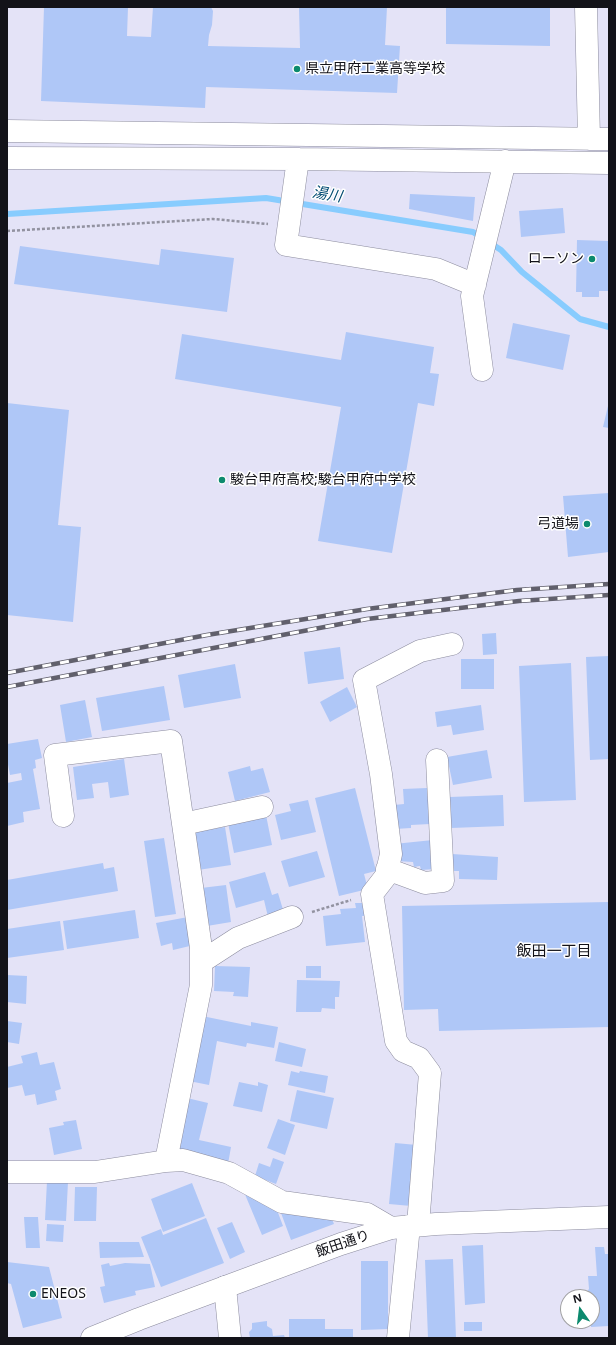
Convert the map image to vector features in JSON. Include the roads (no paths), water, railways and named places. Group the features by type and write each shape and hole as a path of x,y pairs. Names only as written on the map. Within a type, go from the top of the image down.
{"street":[{"path":"7,131 599,139 586,7"},
{"path":"7,158 298,159 609,163"},
{"path":"298,159 286,245 436,269 475,285"},
{"path":"482,370 472,296 505,161"},
{"path":"398,1338 406,1226 430,1072 419,1058 403,1051 396,1042 372,894 386,876 390,854 381,774 364,680 420,651 452,644"},
{"path":"63,816 56,755 171,741 201,948 201,985 166,1161"},
{"path":"387,869 425,883 443,881 437,760"},
{"path":"183,824 262,807"},
{"path":"201,962 238,938 292,917"},
{"path":"7,1172 95,1172 182,1160 229,1173 282,1202 367,1214 406,1226"},
{"name":"飯田通り","path":"92,1338 341,1244 406,1226 609,1218"},
{"path":"225,1287 230,1338"}],"waterway":[{"name":"湯川","path":"7,214 266,198 473,232 501,250 522,272 580,319 609,327"}],"railway":[{"path":"7,673 207,635 367,609 517,590 609,584"},
{"path":"7,687 367,619 519,601 609,595"}],"place":[{"name":"県立甲府工業高等学校","path":"297,69"},
{"name":"ローソン","path":"592,259"},
{"name":"駿台甲府高校;駿台甲府中学校","path":"222,480"},
{"name":"弓道場","path":"587,524"},
{"name":"ENEOS","path":"33,1294"}],"district":[{"name":"飯田一丁目","path":"554,952"}]}
